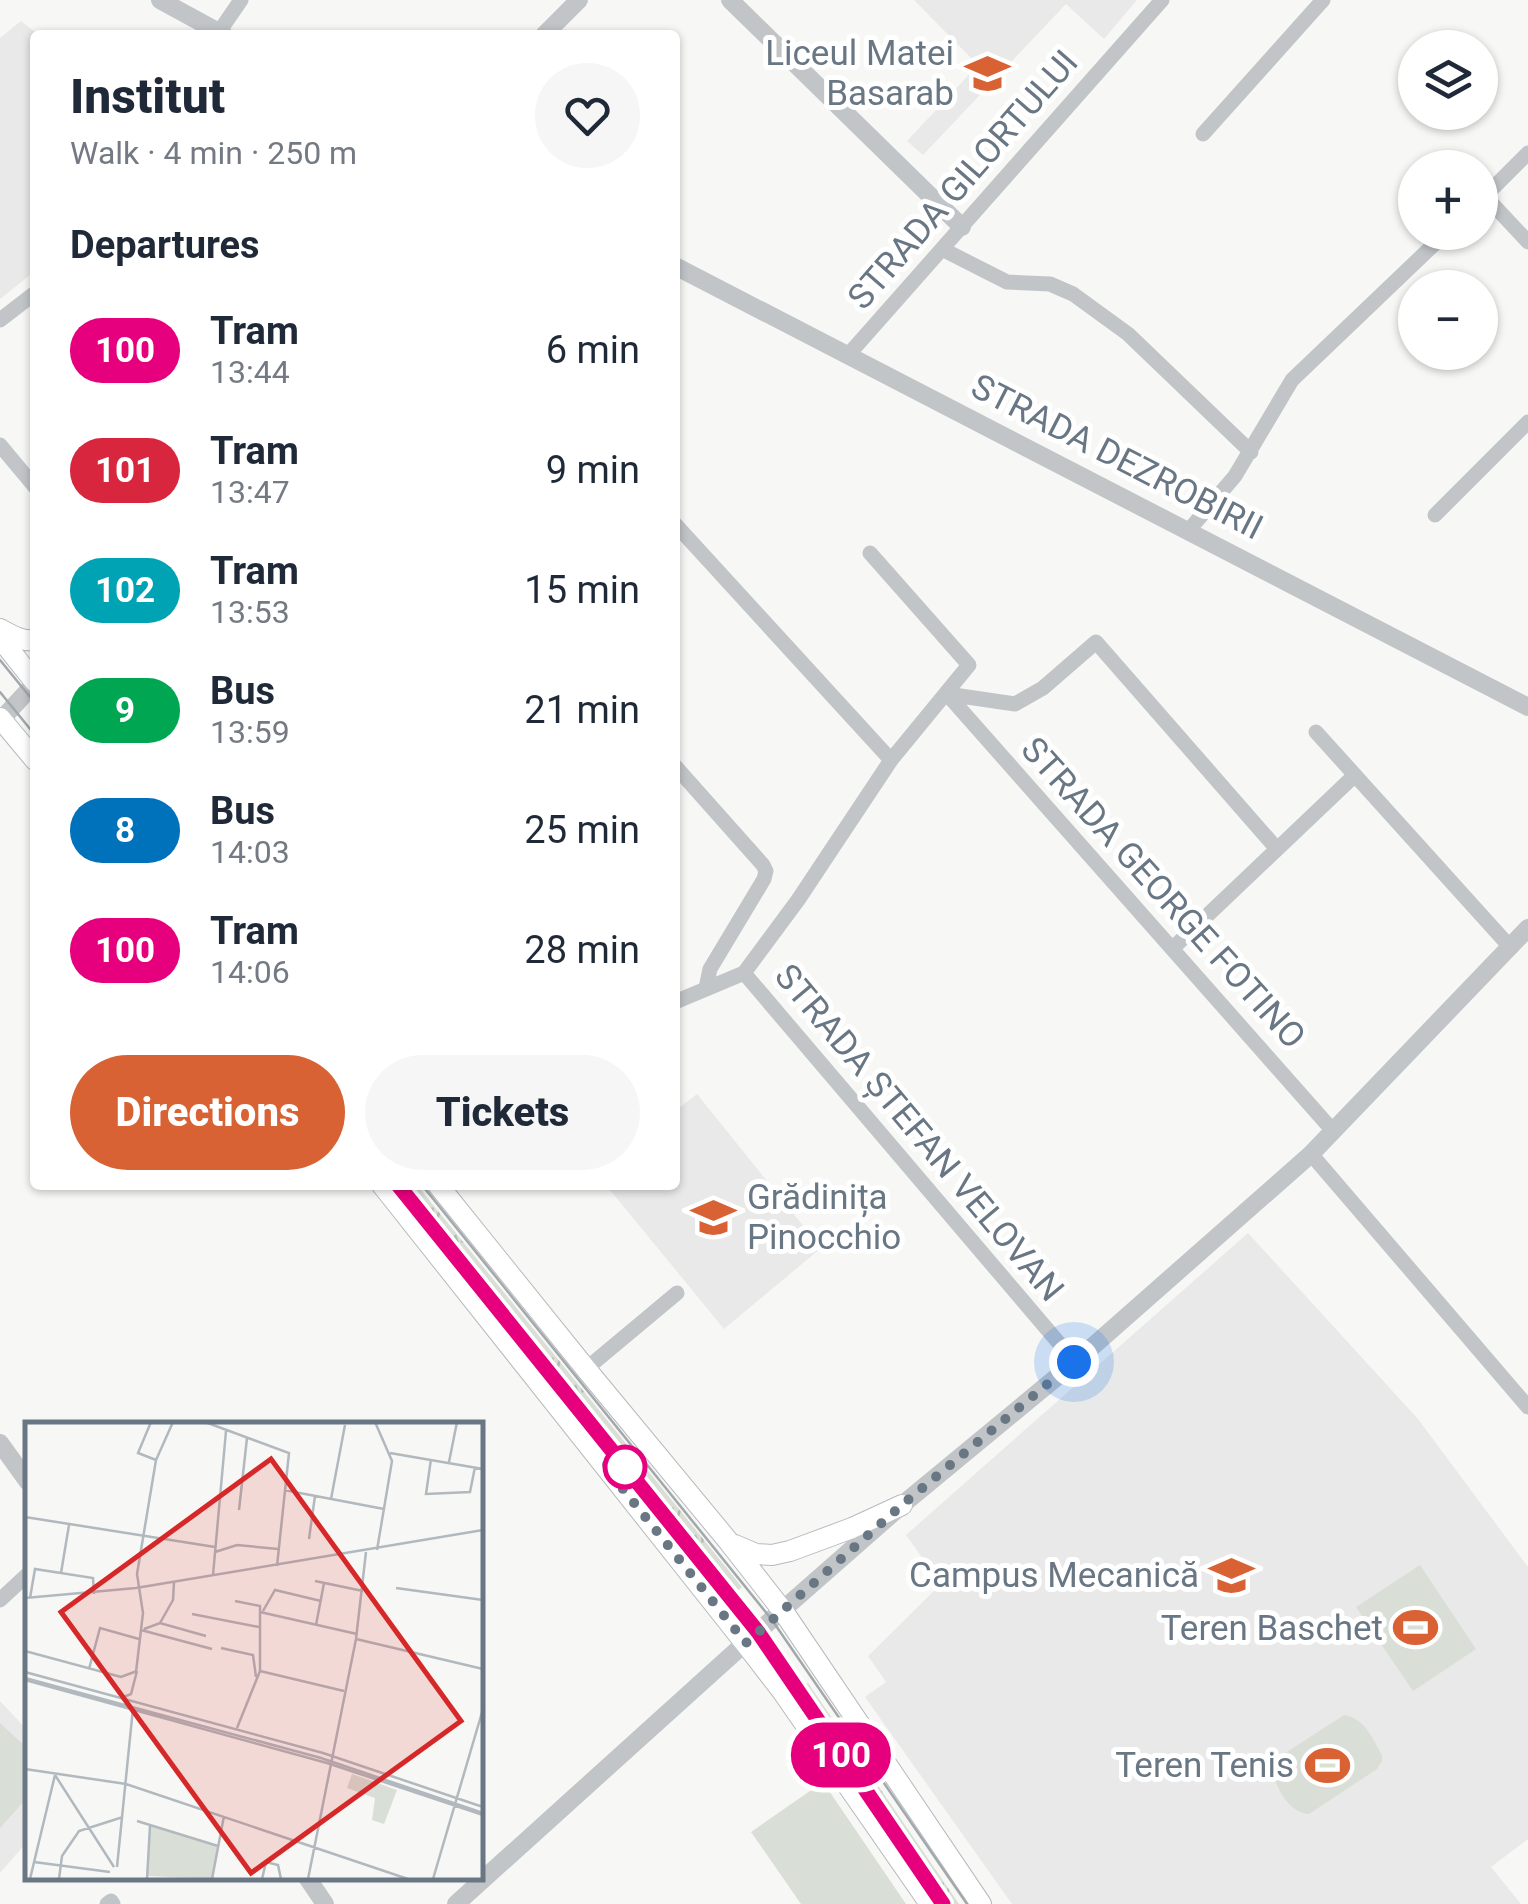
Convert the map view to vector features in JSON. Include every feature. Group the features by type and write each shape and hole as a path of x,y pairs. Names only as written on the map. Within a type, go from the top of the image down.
{"main road":[{"path":"0,630 30,639"},
{"path":"0,638 30,677"},
{"path":"0,720 30,754"},
{"path":"386,1190 746,1643 930,1904"},
{"path":"442,1190 782,1611 981,1904"},
{"path":"729,1542 756,1554 772,1554 852,1528 902,1505"}],"street":[{"path":"160,0 215,30"},
{"path":"224,30 241,0"},
{"path":"549,30 579,0"},
{"path":"730,0 962,227"},
{"name":"STRADA GILORTULUI","path":"849,354 1162,0"},
{"path":"1203,134 1323,0"},
{"path":"1498,183 1528,154"},
{"path":"1498,213 1528,242"},
{"path":"942,249 1007,282 1050,284 1073,294 1128,334 1251,452"},
{"path":"1188,530 1235,476 1292,380 1428,250"},
{"name":"STRADA DEZROBIRII","path":"680,269 1528,707"},
{"path":"0,320 30,296"},
{"path":"1435,515 1528,422"},
{"path":"0,445 30,481"},
{"path":"680,529 892,760"},
{"path":"744,974 892,760 969,664 870,553"},
{"path":"947,694 1015,704 1043,688 1096,642 1277,849"},
{"path":"0,720 30,688"},
{"name":"STRADA GEORGE FOTINO","path":"947,694 1334,1132"},
{"path":"1316,732 1511,948"},
{"path":"680,772 766,871 710,968 706,988"},
{"path":"1173,948 1355,775"},
{"path":"456,1904 902,1505 1074,1362 1311,1154 1528,928"},
{"name":"STRADA ȘTEFAN VELOVAN","path":"680,1000 744,974 1074,1362"},
{"path":"1311,1154 1528,1407"},
{"path":"586,1368 677,1294"},
{"path":"0,1443 25,1478"},
{"path":"0,1600 25,1577"},
{"path":"308,1879 325,1904"}],"shaded area":[{"name":"Liceul Matei Basarab","path":"914,0 1137,0 1104,39 1066,4 923,155 907,141 978,65"},
{"path":"21,21 33,30 30,275 0,299 0,38"},
{"name":"Grădinița Pinocchio","path":"697,1094 821,1248 724,1329 610,1190 680,1190 680,1107"},
{"name":"Campus Mecanică","path":"1248,1233 1418,1419 1528,1567 1528,1839 1491,1867 1521,1904 1012,1904 865,1697 886,1682 868,1656 941,1584 906,1535"},
{"path":"0,1701 25,1728 25,1844 0,1873"}],"green space":[{"path":"408,1190 421,1190 742,1587 733,1595"},
{"name":"Teren Baschet","path":"1420,1565 1476,1649 1413,1691 1356,1607"},
{"path":"808,1683 959,1904 949,1904 800,1688"},
{"name":"Teren Tenis","path":"1344,1715 1367,1730 1382,1761 1377,1769 1309,1814 1302,1813 1284,1798 1272,1768 1279,1757"},
{"path":"0,1723 25,1746 25,1800 0,1828"},
{"path":"823,1782 906,1904 801,1904 751,1832"}],"tram line":[{"path":"0,660 30,697"},
{"path":"0,692 30,729"},
{"path":"402,1190 757,1633 943,1904"},
{"name":"100","path":"402,1190 758,1632 943,1904"},
{"path":"426,1190 772,1620 967,1904"}],"place":[{"name":"Liceul Matei Basarab","path":"987,73"},
{"name":"Grădinița Pinocchio","path":"714,1217"},
{"name":"Campus Mecanică","path":"1232,1575"},
{"name":"Teren Baschet","path":"1416,1628"},
{"name":"Teren Tenis","path":"1327,1765"}],"route":[{"path":"625,1467 603,1464 746,1643 902,1505 1074,1362"}]}
